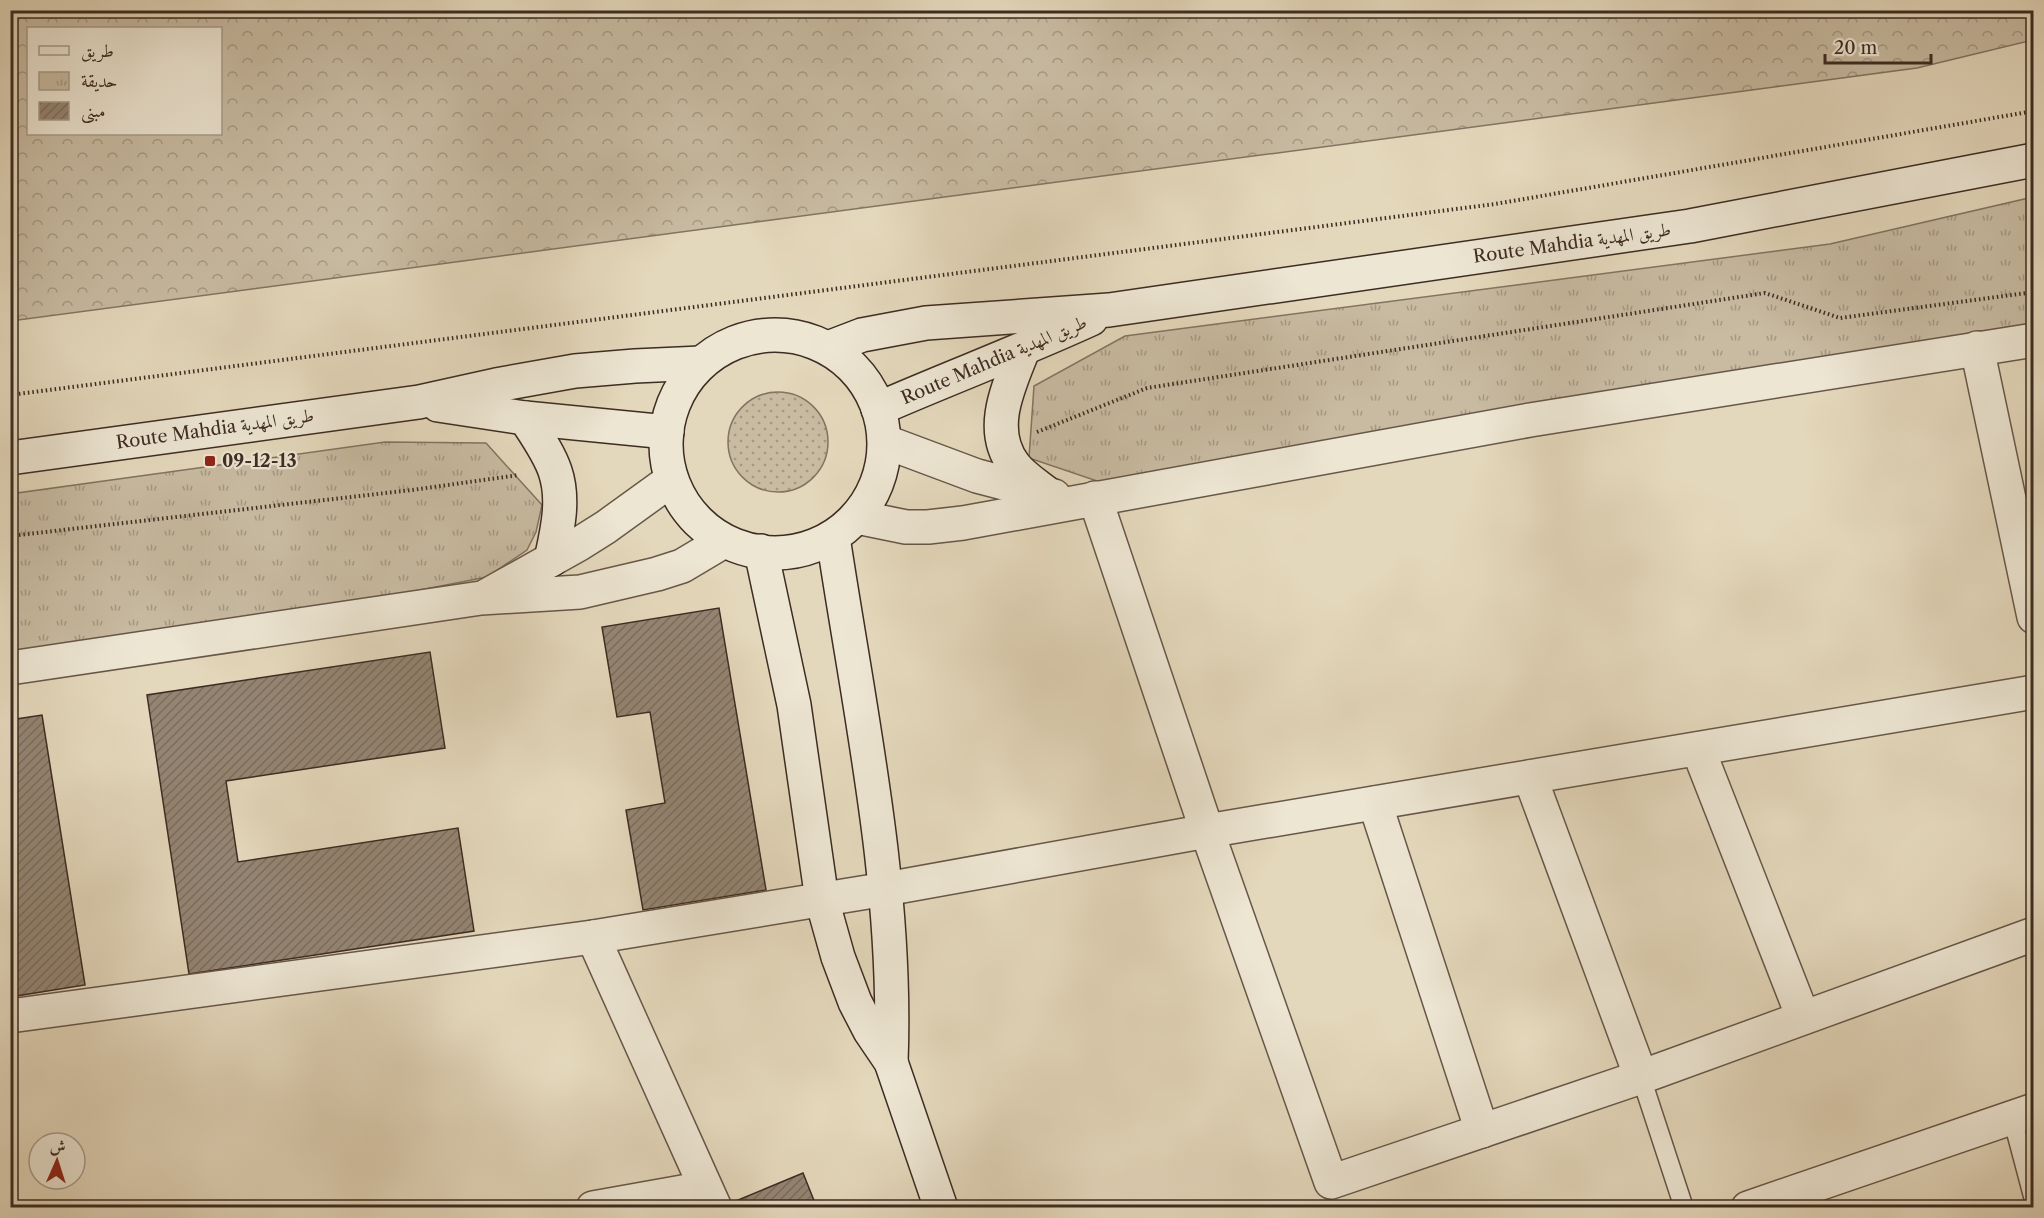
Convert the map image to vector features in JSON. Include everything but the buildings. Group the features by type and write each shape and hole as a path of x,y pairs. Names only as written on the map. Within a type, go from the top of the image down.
{"street":[{"name":"Route Mahdia طريق المهدية","path":"828,348 862,335 926,323 1109,310 1690,226 2034,160"},
{"name":"Route Mahdia طريق المهدية","path":"878,409 1023,350 1109,310"},
{"path":"762,335 796,336 828,348 856,369 878,409 886,442 884,461 874,491 845,527 808,548 781,553 761,551 724,541 697,521 677,494 671,480 667,432 678,392 701,363 729,344 762,335"},
{"path":"845,527 928,527 1003,517 1073,498 1530,420 2034,340"},
{"path":"1977,348 2034,616"},
{"path":"1023,350 1005,398 1001,419 1003,446 1014,465 1073,498 1207,831 1331,1182 1641,1077 2034,934"},
{"name":"Route Mahdia طريق المهدية","path":"10,458 419,402 575,371 701,363"},
{"name":"Route Mahdia طريق المهدية","path":"419,402 525,418 667,432"},
{"path":"525,418 555,471 560,492 551,560"},
{"path":"886,442 977,476 1073,498"},
{"path":"481,598 606,527 671,480"},
{"path":"845,527 886,889 892,1028 891,1062"},
{"path":"10,668 481,598 580,592 682,566 724,541"},
{"path":"761,551 794,705 822,900 838,957 855,1002 870,1031 891,1062 941,1208"},
{"path":"10,1016 594,937 2034,692"},
{"path":"1698,749 1803,1017"},
{"path":"1530,777 1641,1077"},
{"path":"1375,803 1482,1131"},
{"path":"593,1208 710,1198 594,937"},
{"path":"1748,1208 2023,1114"}],"lane":[{"path":"1641,1077 1684,1208"},
{"path":"2023,1114 2034,1200"}],"path":[{"path":"10,395 1495,204 2034,111"},
{"path":"1003,446 1148,388 1765,293 1840,318 2034,292"},
{"path":"10,536 412,490 555,471"}],"green space":[{"path":"2033,10 2033,40 1917,68 11,321 11,11"},
{"path":"2033,197 2033,333 1100,482 1029,458 1034,386 1125,336 1830,244"},
{"path":"778,392 806,400 820,414 828,442 820,470 806,484 778,492 750,484 736,470 728,442 736,414 750,400"},
{"path":"385,442 486,443 542,505 536,532 527,550 487,577 369,600 11,652 10,494"}],"place":[{"name":"09-12-13","path":"210,461"}]}
